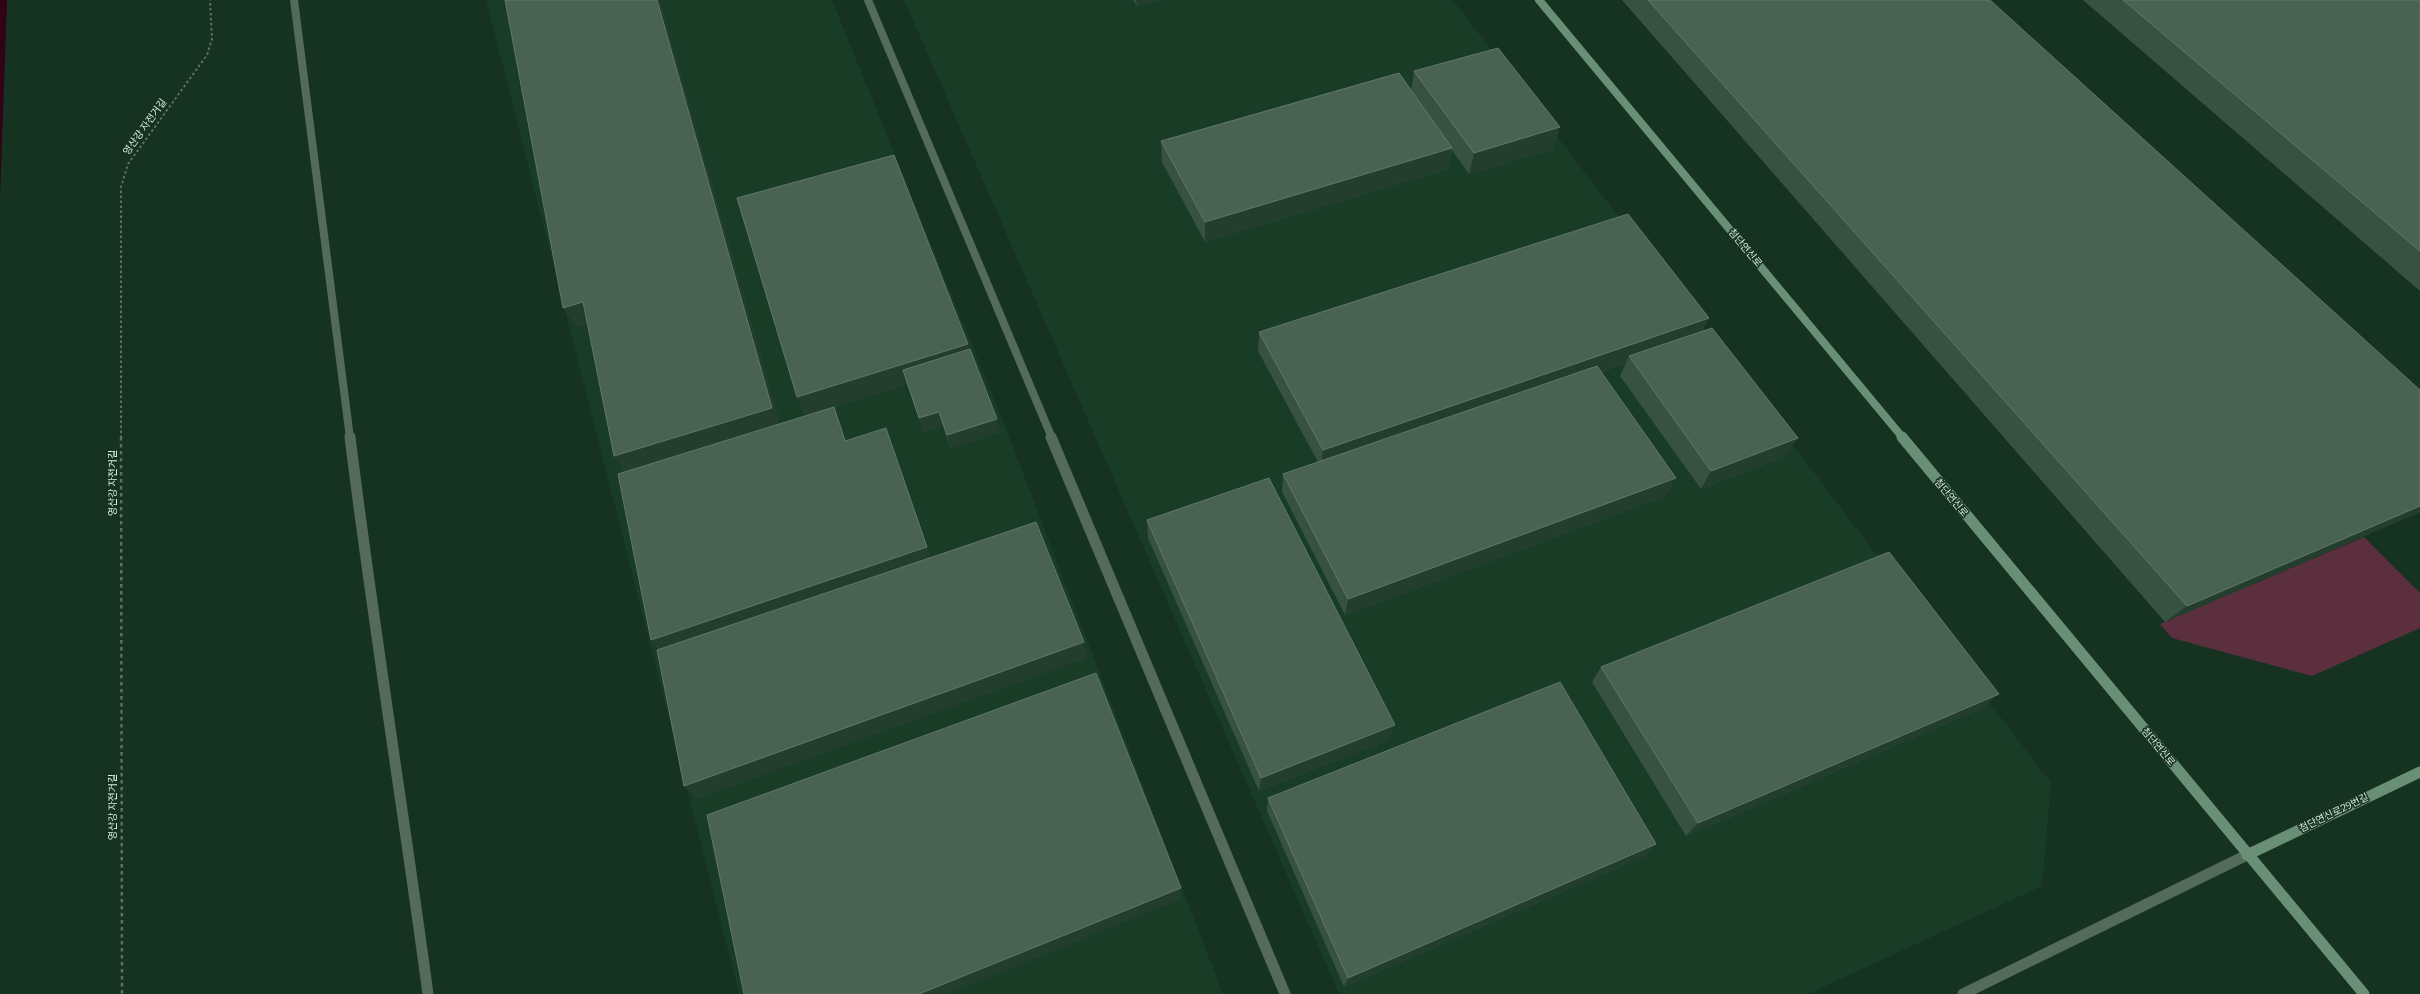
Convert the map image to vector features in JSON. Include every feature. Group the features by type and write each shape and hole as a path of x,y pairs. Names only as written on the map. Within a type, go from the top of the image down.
{"street":[{"path":"294,0 365,558 402,797 428,994"},
{"path":"868,0 1285,994"},
{"name":"첨단연신로","path":"1539,0 2247,855 2364,994"},
{"name":"첨단연신로29번길","path":"2247,855 2420,772"},
{"path":"1963,994 2247,855"}],"path":[{"name":"영산강 자전거길","path":"122,994 121,187 128,164 207,55 212,39 210,0"}],"shaded area":[{"path":"0,0 7,0 0,196"},
{"path":"486,0 832,0 1007,431 1223,994 739,994"},
{"path":"904,0 1453,0 2051,783 2042,886 1808,994 1339,994"},
{"path":"2364,537 2420,593 2420,628 2312,676 2172,638 2160,624"}],"building":[{"path":"505,0 657,0 772,408 614,456 583,302 563,308"},
{"path":"1648,0 1990,0 2420,390 2420,506 2187,606"},
{"path":"2123,0 2420,0 2420,251"},
{"path":"1498,48 1560,127 1474,153 1414,71"},
{"path":"1399,73 1452,148 1205,222 1161,141"},
{"path":"894,155 968,344 797,397 737,198"},
{"path":"1628,214 1709,318 1323,450 1259,332"},
{"path":"1712,328 1798,438 1711,471 1629,356"},
{"path":"970,349 997,419 947,435 939,412 919,418 903,370"},
{"path":"1597,366 1676,478 1348,599 1283,474"},
{"path":"834,407 845,441 886,428 927,547 651,640 618,474"},
{"path":"1269,478 1395,725 1261,778 1147,520"},
{"path":"1036,522 1084,642 684,786 657,650"},
{"path":"1889,552 1999,694 1698,823 1601,667"},
{"path":"1096,673 1181,888 919,994 744,994 707,815"},
{"path":"1560,682 1656,844 1348,978 1268,798"}]}
